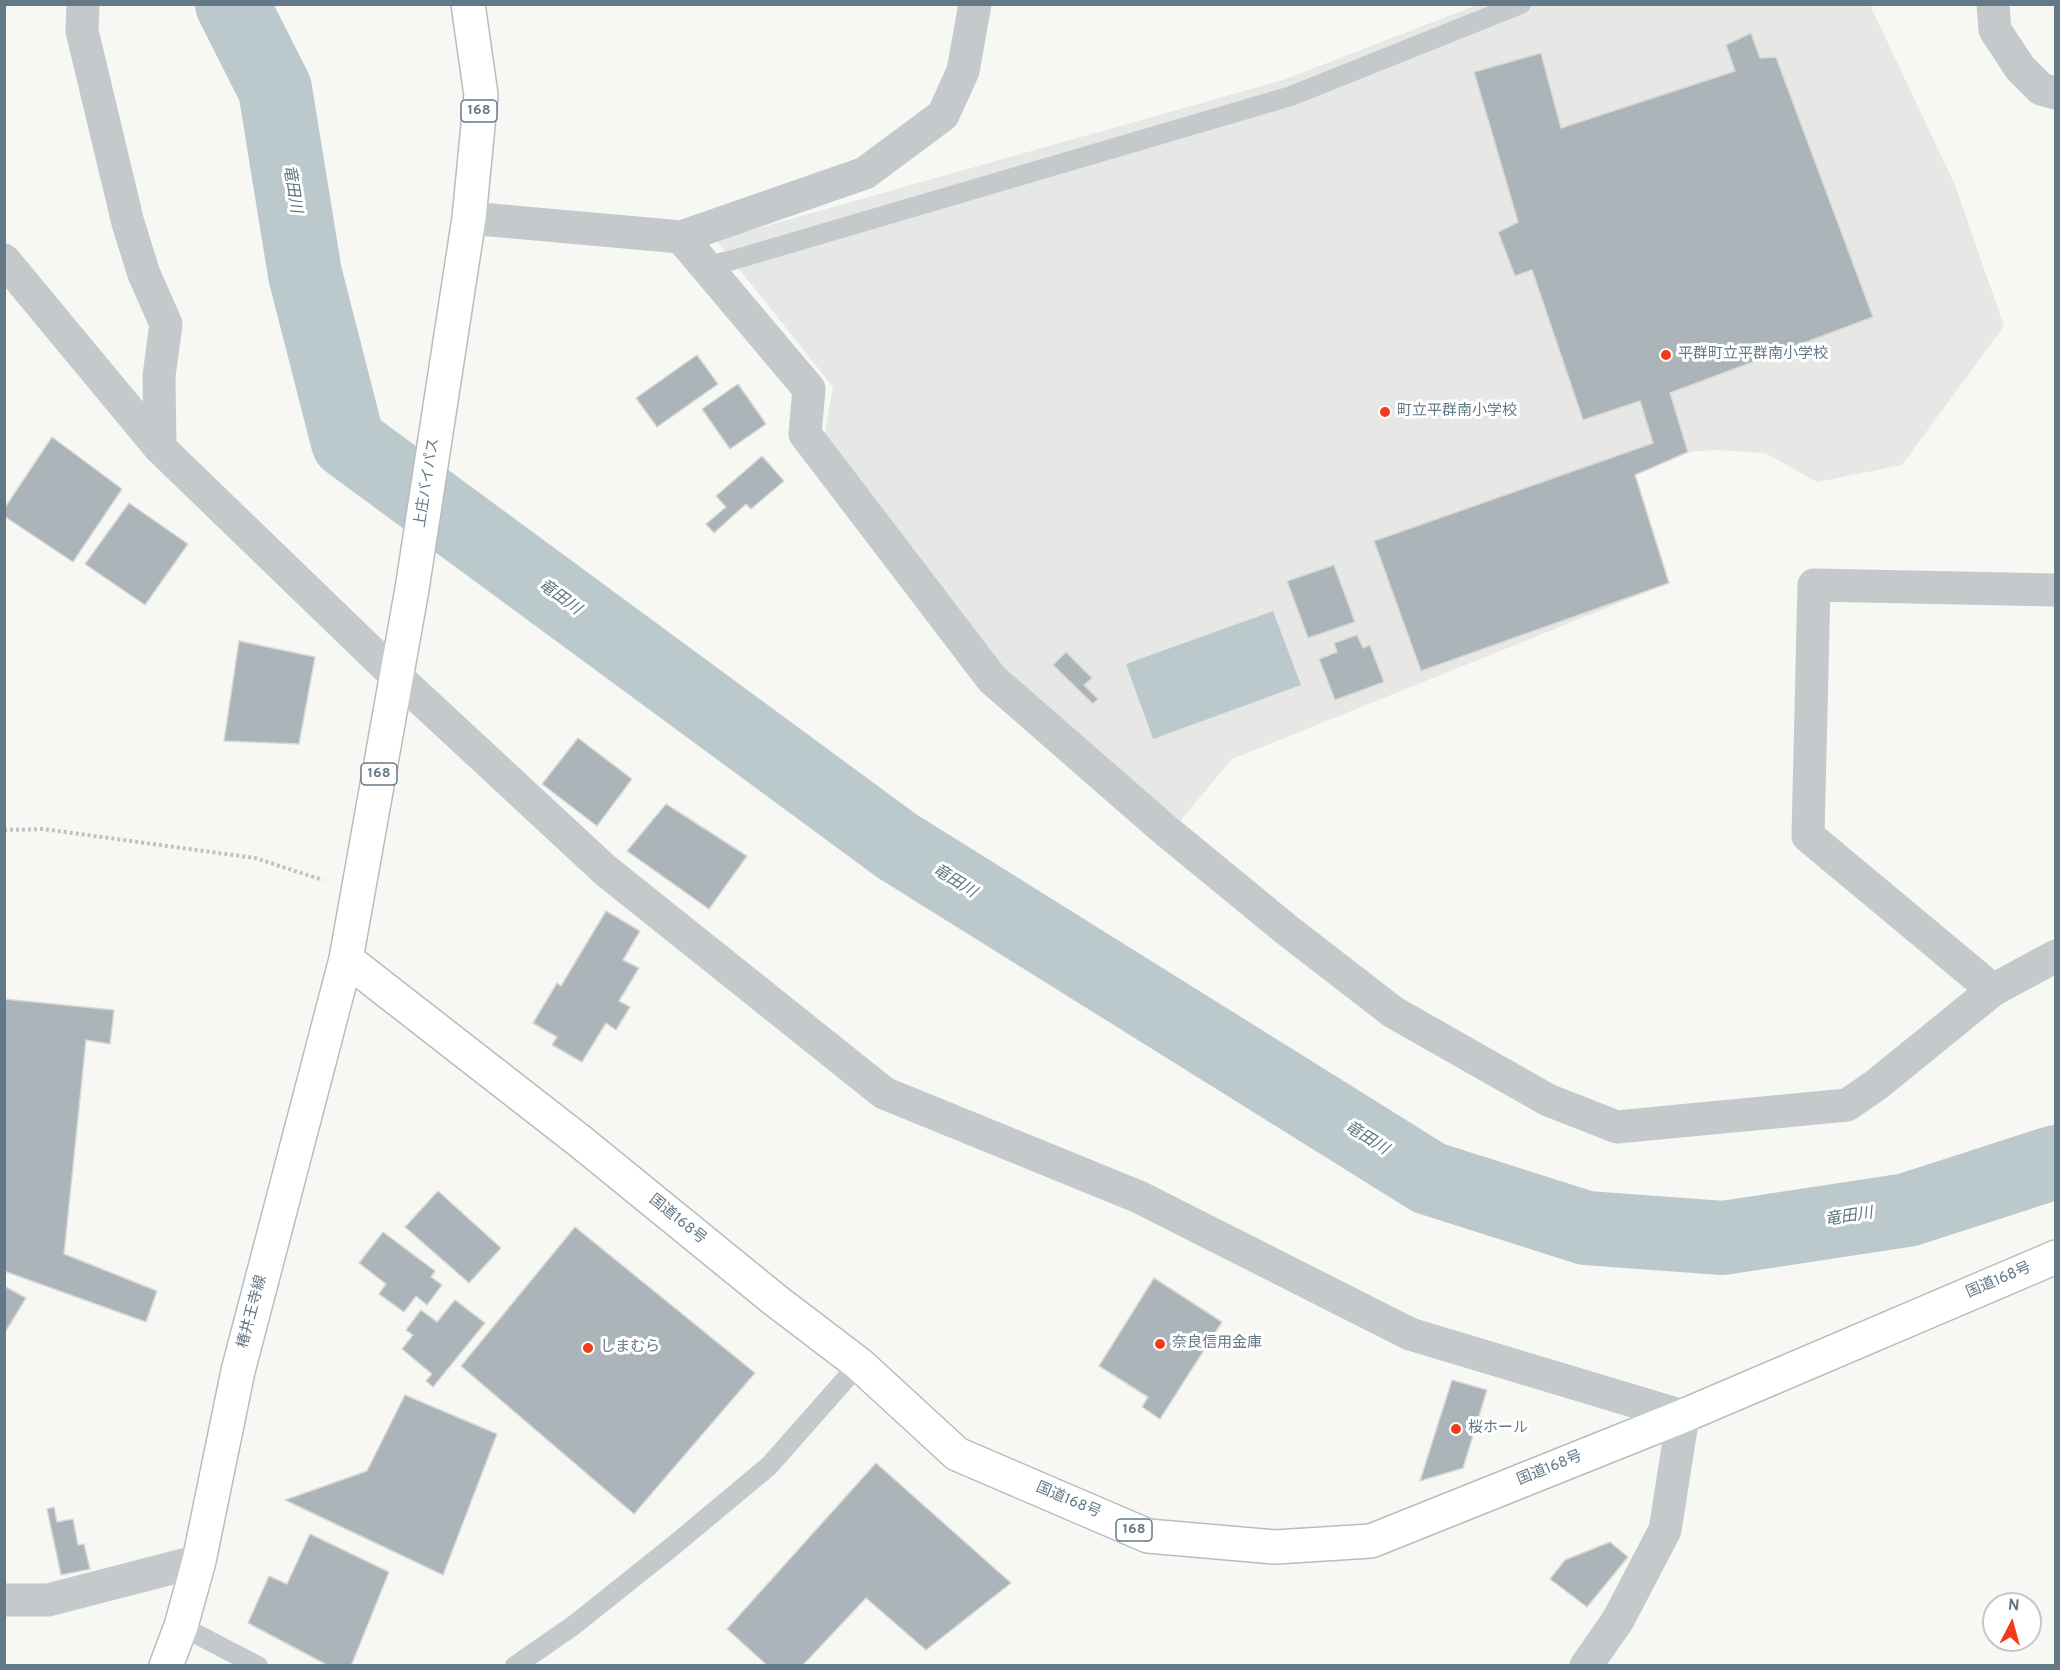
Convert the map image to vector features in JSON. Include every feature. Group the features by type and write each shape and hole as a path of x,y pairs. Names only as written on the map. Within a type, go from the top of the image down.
{"main road":[{"name":"上庄バイパス","path":"346,959 412,589 469,218 481,95 468,4"},
{"name":"国道168号","path":"346,959 581,1142 775,1300 860,1364 957,1454 1149,1536 1275,1547 1371,1540 1683,1416 2055,1257"},
{"name":"椿井王寺線","path":"166,1665 181,1626 199,1562 238,1371 346,959"}],"street":[{"path":"83,4 82,31 128,223 144,274 166,324 159,376 160,448"},
{"path":"469,218 681,237 865,172 943,115 963,71 975,4"},
{"path":"1993,4 1995,30 2020,68 2041,89 2055,93"},
{"path":"681,237 809,388 805,434 992,680 1164,829 1287,930 1393,1012 1548,1100 1617,1127 1847,1105 1876,1085 1993,990 2055,956"},
{"path":"4,260 160,448 397,677 605,870 884,1093 1139,1197 1410,1334 1683,1416 1665,1530 1618,1620 1586,1665"},
{"path":"1993,990 1808,836 1814,585 2055,590"},
{"path":"4,1600 48,1600 199,1562"}],"lane":[{"path":"706,266 1291,96 1521,4"},
{"path":"515,1665 592,1610 769,1466 860,1364"},
{"path":"181,1626 258,1665"}],"path":[{"path":"4,830 43,829 255,858 358,891"}],"shaded area":[{"name":"町立平群南小学校","path":"1477,5 1870,5 1955,185 2004,326 1902,465 1817,482 1765,453 1715,450 1688,452 1636,475 1669,583 1232,759 1180,821 998,667 824,438 833,387 716,240 1283,80"},
{"path":"1273,611 1301,685 1153,739 1126,664"}],"building":[{"name":"平群町立平群南小学校","path":"1751,33 1760,58 1776,57 1873,317 1670,393 1688,452 1635,475 1669,583 1421,671 1374,541 1653,443 1640,401 1583,420 1532,270 1515,276 1498,232 1518,222 1474,72 1541,53 1561,128 1735,71 1726,45"},
{"path":"697,355 718,384 657,427 636,398"},
{"path":"738,384 766,424 730,449 702,409"},
{"path":"52,437 122,489 73,562 4,516 4,509"},
{"path":"762,456 784,481 751,509 746,504 714,533 706,524 726,507 716,496"},
{"path":"129,503 188,544 145,605 85,564"},
{"path":"1334,565 1355,622 1308,638 1287,581"},
{"path":"1357,635 1363,648 1370,645 1384,682 1335,700 1319,659 1337,652 1334,643"},
{"path":"239,641 315,657 299,744 224,741"},
{"path":"1066,652 1092,678 1084,685 1098,699 1093,704 1053,665"},
{"path":"578,738 632,779 597,826 542,784"},
{"path":"666,804 747,856 709,909 627,851"},
{"path":"606,911 640,931 623,960 639,968 619,1001 630,1007 616,1030 606,1023 582,1062 552,1045 557,1037 533,1023 557,983 561,986"},
{"path":"4,999 114,1010 110,1044 86,1040 64,1254 157,1291 146,1322 4,1271"},
{"path":"438,1191 501,1248 469,1283 405,1227"},
{"path":"575,1227 755,1373 634,1514 461,1366"},
{"path":"383,1232 435,1271 431,1277 442,1285 427,1305 416,1296 404,1312 379,1294 386,1284 359,1263"},
{"name":"奈良信用金庫","path":"1154,1278 1222,1322 1160,1419 1142,1407 1148,1397 1099,1366"},
{"path":"4,1286 26,1298 4,1334"},
{"path":"455,1300 485,1323 433,1387 426,1381 432,1374 402,1349 413,1335 406,1330 421,1310 437,1322"},
{"name":"桜ホール","path":"1452,1380 1487,1390 1463,1468 1420,1481"},
{"path":"405,1395 497,1434 443,1575 285,1500 367,1471"},
{"path":"876,1463 1011,1583 926,1650 866,1598 802,1666 768,1666 727,1629"},
{"path":"54,1507 57,1522 73,1519 78,1545 84,1544 90,1569 61,1575 47,1509"},
{"path":"310,1534 389,1572 351,1666 329,1666 248,1623 269,1576 287,1584"},
{"path":"1610,1542 1628,1557 1587,1607 1550,1579 1565,1560"}],"waterway":[{"name":"竜田川","path":"232,4 275,89 305,274 348,442 897,846 1429,1178 1586,1228 1723,1238 1907,1210 2056,1162"}],"place":[{"name":"平群町立平群南小学校","path":"1666,355"},
{"name":"町立平群南小学校","path":"1385,412"},
{"name":"奈良信用金庫","path":"1160,1344"},
{"name":"しまむら","path":"588,1348"},
{"name":"桜ホール","path":"1456,1429"}]}
